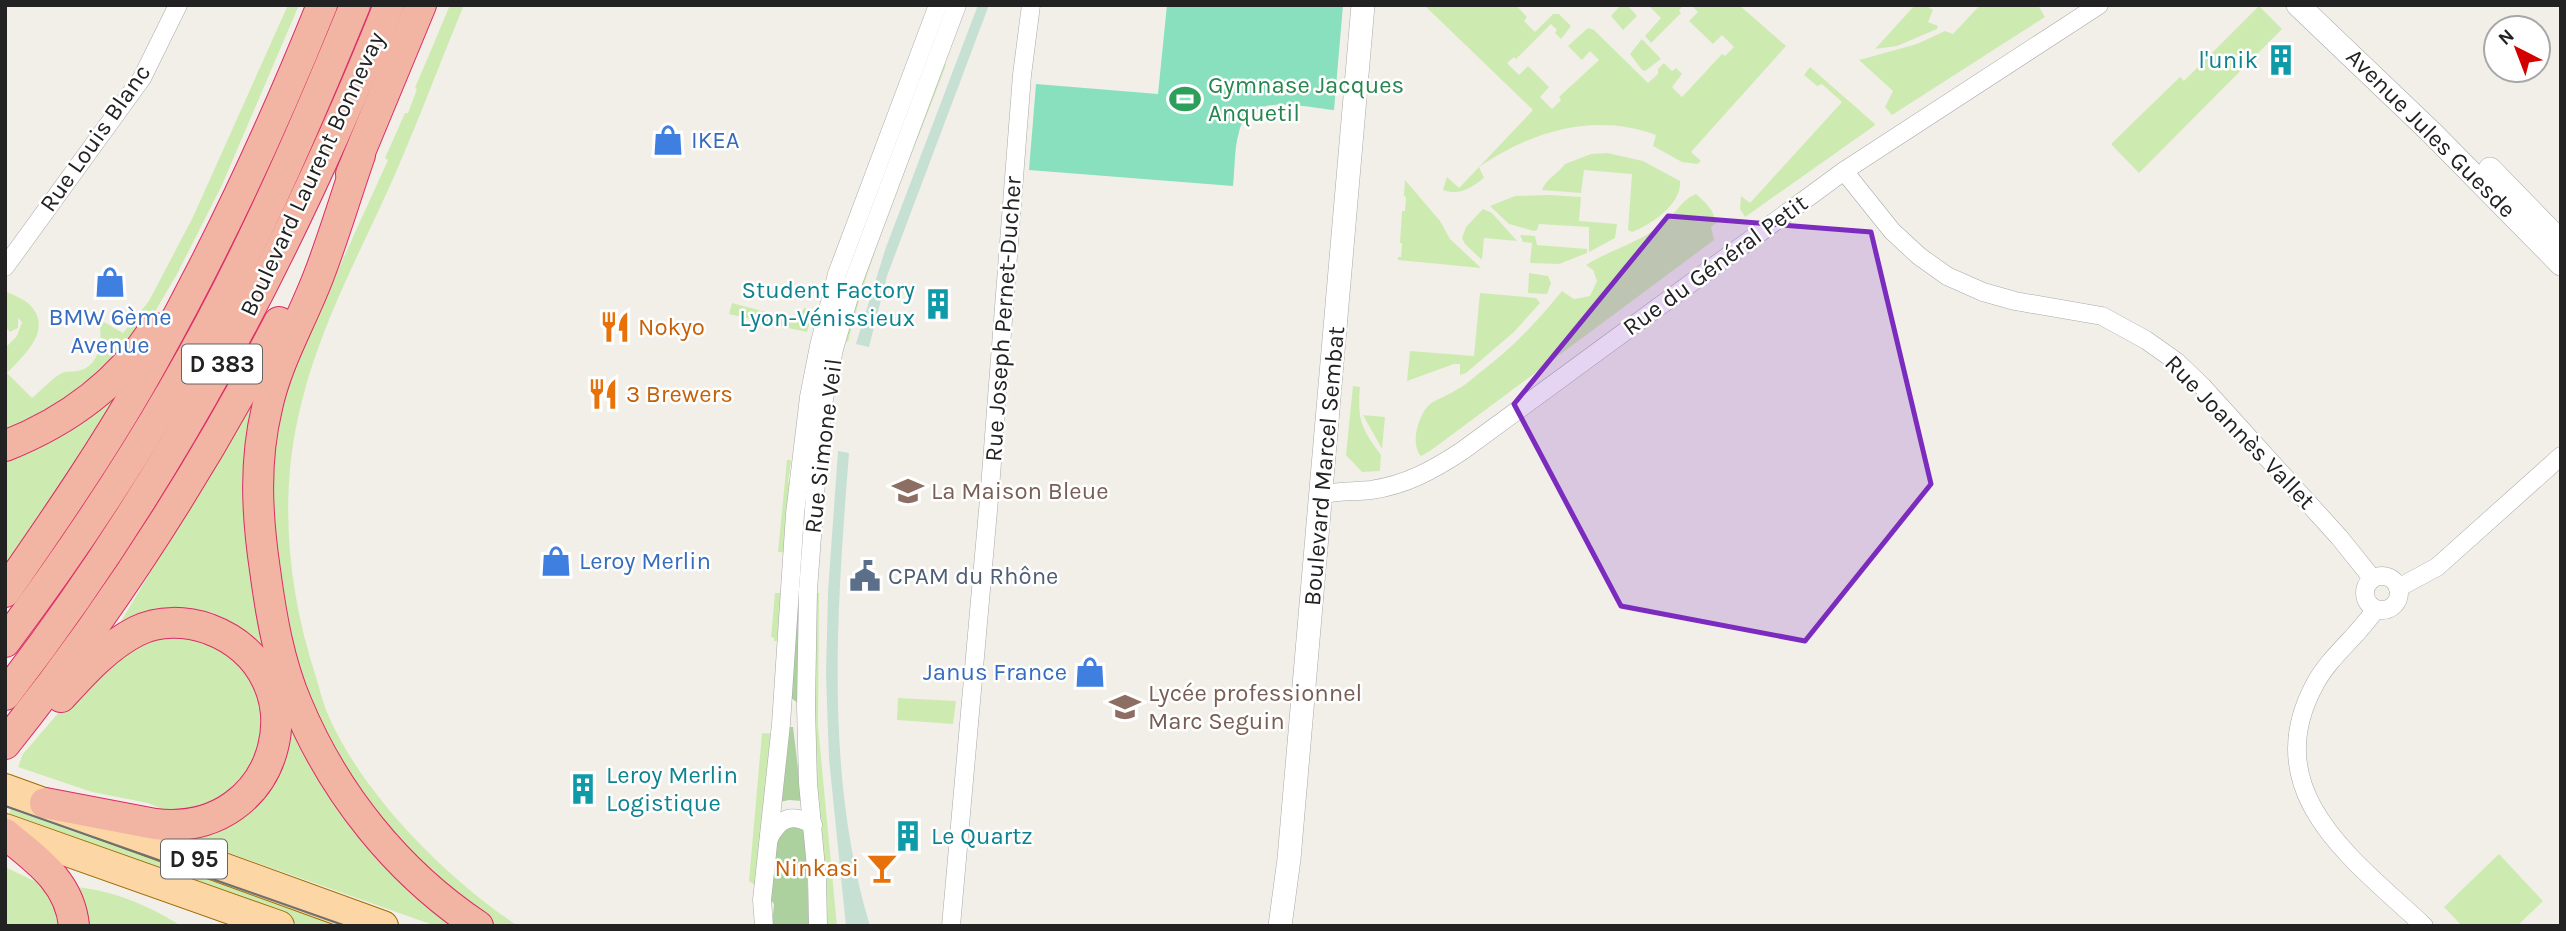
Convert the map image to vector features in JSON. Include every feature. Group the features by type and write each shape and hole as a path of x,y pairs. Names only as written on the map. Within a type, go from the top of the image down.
{"highway":[{"path":"5,592 114,428 153,362 225,225 265,141 322,5"},
{"name":"Boulevard Laurent Bonnevay","path":"5,642 107,495 190,357 249,247 355,5"},
{"name":"Boulevard Laurent Bonnevay","path":"5,695 71,606 140,503 219,371 325,157 389,5"},
{"path":"14,741 109,605 216,437 298,286 360,155 421,5"},
{"path":"5,446 58,421 83,405 110,383 131,359 168,307 265,141"},
{"path":"360,155 319,276 277,373 265,415 258,476 258,509 271,612 296,703 337,781 389,849 422,883 478,926"},
{"path":"14,741 104,653 139,629 159,624 199,626 232,640 260,670 273,698 276,728 267,767 244,800 229,811 195,823 174,826 124,820 45,803"},
{"path":"5,831 59,883 67,895 74,926"}],"main road":[{"name":"D 95","path":"5,789 383,926"},
{"name":"D 95","path":"5,831 279,926"}],"street":[{"name":"Rue Louis Blanc","path":"5,267 142,78 178,5"},
{"name":"Rue Simone Veil","path":"764,926 762,900 782,703 798,488 809,397 825,316 844,255 939,5"},
{"name":"Rue Simone Veil","path":"818,926 808,783 806,706 808,590 824,399 834,349 854,280 957,5"},
{"name":"Rue Joseph Pernet-Ducher","path":"951,926 990,488 1021,88 1031,5"},
{"name":"Boulevard Marcel Sembat","path":"1280,926 1289,859 1363,5"},
{"name":"Rue du Général Petit","path":"1321,495 1334,491 1384,488 1401,484 1432,470 1462,451 1844,171 2099,5"},
{"name":"Avenue Jules Guesde","path":"2298,5 2432,133 2561,264"},
{"name":"Avenue Jules Guesde","path":"2320,5 2496,175 2561,242"},
{"name":"Rue Joannès Vallet","path":"1844,171 1892,231 1919,256 1947,276 1983,292 2015,301 2102,316 2146,340 2177,362 2330,527 2372,579"},
{"path":"2398,588 2437,567 2561,456"},
{"path":"2382,575 2390,577 2398,588 2399,599 2393,607 2386,610 2375,610 2367,603 2364,594 2367,583 2382,575"},
{"path":"2375,610 2364,627 2325,668 2315,684 2299,729 2299,771 2309,802 2333,839 2424,926"},
{"name":"Rue Simone Veil","path":"782,703 793,706 796,710 798,738 808,783"},
{"path":"768,839 779,823 787,817 795,817 813,825"}],"highlighted area":[{"path":"1668,216 1871,232 1931,484 1805,641 1621,606 1514,404"}],"green space":[{"path":"288,5 299,5 222,185 153,315 83,393 5,435 5,348 17,336 22,322 18,318 18,328 10,332 5,326 5,291 28,303 37,314 39,324 34,342 7,373 32,398 62,373 78,371 91,364 98,354 100,327 104,322 123,333 149,301 193,217"},
{"path":"450,5 464,5 414,130 344,285 310,371 290,470 289,540 292,575 306,643 325,707 344,747 385,805 436,860 463,885 518,926 496,926 458,898 431,874 363,797 321,728 295,658 275,551 271,493 274,441 288,380 388,160 385,158 405,113 408,113 417,89 415,88"},
{"path":"978,5 989,5 887,276 869,347 856,344 885,250"},
{"name":"Gymnase Jacques Anquetil","path":"1167,5 1343,5 1334,110 1279,105 1265,106 1254,111 1245,119 1239,132 1233,186 1029,170 1036,84 1158,94"},
{"path":"1424,5 1516,5 1527,17 1524,21 1535,32 1553,14 1559,14 1571,26 1561,39 1551,24 1516,59 1514,57 1507,63 1519,75 1528,66 1549,87 1540,97 1552,109 1561,100 1559,97 1599,60 1590,51 1582,60 1568,46 1588,28 1594,30 1648,83 1658,74 1658,69 1664,63 1672,71 1676,68 1682,74 1672,87 1682,97 1722,54 1725,56 1734,47 1722,35 1713,44 1689,21 1698,12 1691,5 1739,5 1786,46 1691,152 1701,161 1697,164 1682,162 1653,146 1656,135 1610,125 1587,126 1542,135 1499,154 1479,167 1484,178 1465,190 1449,192 1443,190 1447,177 1459,188 1533,110"},
{"path":"1621,5 1627,5 1637,16 1623,30 1611,16"},
{"path":"1648,5 1684,5 1679,10 1681,13 1651,43 1645,36 1661,18"},
{"path":"1915,5 1925,5 1933,10 1928,22 1938,26 1937,29 1897,46 1875,49"},
{"path":"1980,5 2038,5 2045,17 1892,115 1885,107 1893,91 1859,60 1917,44 1945,31 1953,34"},
{"path":"2259,6 2282,29 2139,173 2111,144 2180,77 2184,81"},
{"path":"1642,39 1661,59 1645,71 1630,54"},
{"path":"940,63 946,65 880,237 848,342 841,340"},
{"path":"1810,67 1875,124 1745,217 1740,209 1741,196 1750,203 1842,102 1822,84 1817,86 1804,75"},
{"path":"1607,153 1643,161 1680,181 1676,198 1671,205 1656,219 1632,232 1628,230 1632,174 1584,170 1581,193 1542,190 1565,164 1591,154"},
{"path":"1405,180 1440,221 1450,239 1481,268 1398,260 1398,257 1401,257"},
{"path":"1696,194 1713,214 1716,223 1711,227 1714,240 1421,456 1416,438 1421,417 1428,406 1465,385 1501,355 1533,325 1562,291 1574,299 1590,296 1597,281 1593,270 1586,265 1659,227"},
{"path":"1515,196 1581,197 1579,221 1617,224 1615,238 1589,252 1589,227 1539,224 1534,231 1509,224 1490,206"},
{"path":"1483,209 1492,213 1517,241 1484,238 1482,260 1462,238 1466,227"},
{"path":"1520,235 1535,236 1537,245 1587,249 1587,253 1559,264 1530,263 1532,243 1523,242"},
{"path":"1529,273 1548,276 1551,283 1547,294 1528,293"},
{"path":"1480,293 1536,298 1540,303 1514,332 1466,373 1460,375 1460,364 1454,364 1407,381 1410,351 1474,356"},
{"path":"732,303 770,313 768,323 729,314"},
{"path":"804,308 822,313 819,324 810,322 807,332 774,325 777,314 799,319"},
{"path":"131,373 53,499 5,568 5,452"},
{"path":"267,377 258,409 295,715 464,926 436,926 175,834 278,768 253,647 117,628"},
{"path":"1353,386 1360,387 1360,417 1365,431 1381,455 1380,471 1362,472 1346,455"},
{"path":"1363,415 1385,417 1382,449"},
{"path":"838,451 849,453 838,631 840,751 855,868 870,926 846,926 829,759 826,675 828,592"},
{"path":"787,460 791,460 788,482 795,484 789,553 778,552"},
{"path":"813,592 819,593 818,726 837,926 825,926 824,857 814,766"},
{"path":"775,593 786,593 782,642 774,641 771,637"},
{"path":"794,594 804,594 798,703 791,698"},
{"path":"160,636 198,638 228,653 251,679 262,712 263,733 253,766 215,804 166,816 148,803 92,792 18,767 23,754 91,675 108,660"},
{"path":"898,698 956,701 953,724 897,720"},
{"path":"785,727 793,727 802,801 776,803"},
{"path":"762,733 775,734 757,887 749,881"},
{"path":"13,803 362,926 303,926 6,821"},
{"path":"784,825 802,825 806,837 809,926 772,926 774,904 767,895 772,850"},
{"path":"2499,854 2543,901 2517,926 2462,926 2444,907"},
{"path":"5,867 49,888 61,926 5,926"},
{"path":"77,887 131,900 181,926 83,926"}],"tram line":[{"path":"5,806 346,926"}],"place":[{"name":"l'unik","path":"2281,60"},
{"name":"Gymnase Jacques Anquetil","path":"1185,99"},
{"name":"IKEA","path":"668,140"},
{"name":"BMW 6ème Avenue","path":"110,282"},
{"name":"Student Factory Lyon-Vénissieux","path":"938,304"},
{"name":"Nokyo","path":"615,327"},
{"name":"3 Brewers","path":"603,394"},
{"name":"La Maison Bleue","path":"908,491"},
{"name":"Leroy Merlin","path":"556,561"},
{"name":"CPAM du Rhône","path":"865,576"},
{"name":"Janus France","path":"1090,672"},
{"name":"Lycée professionnel Marc Seguin","path":"1125,707"},
{"name":"Leroy Merlin Logistique","path":"583,789"},
{"name":"Le Quartz","path":"908,836"},
{"name":"Ninkasi","path":"882,868"}]}
